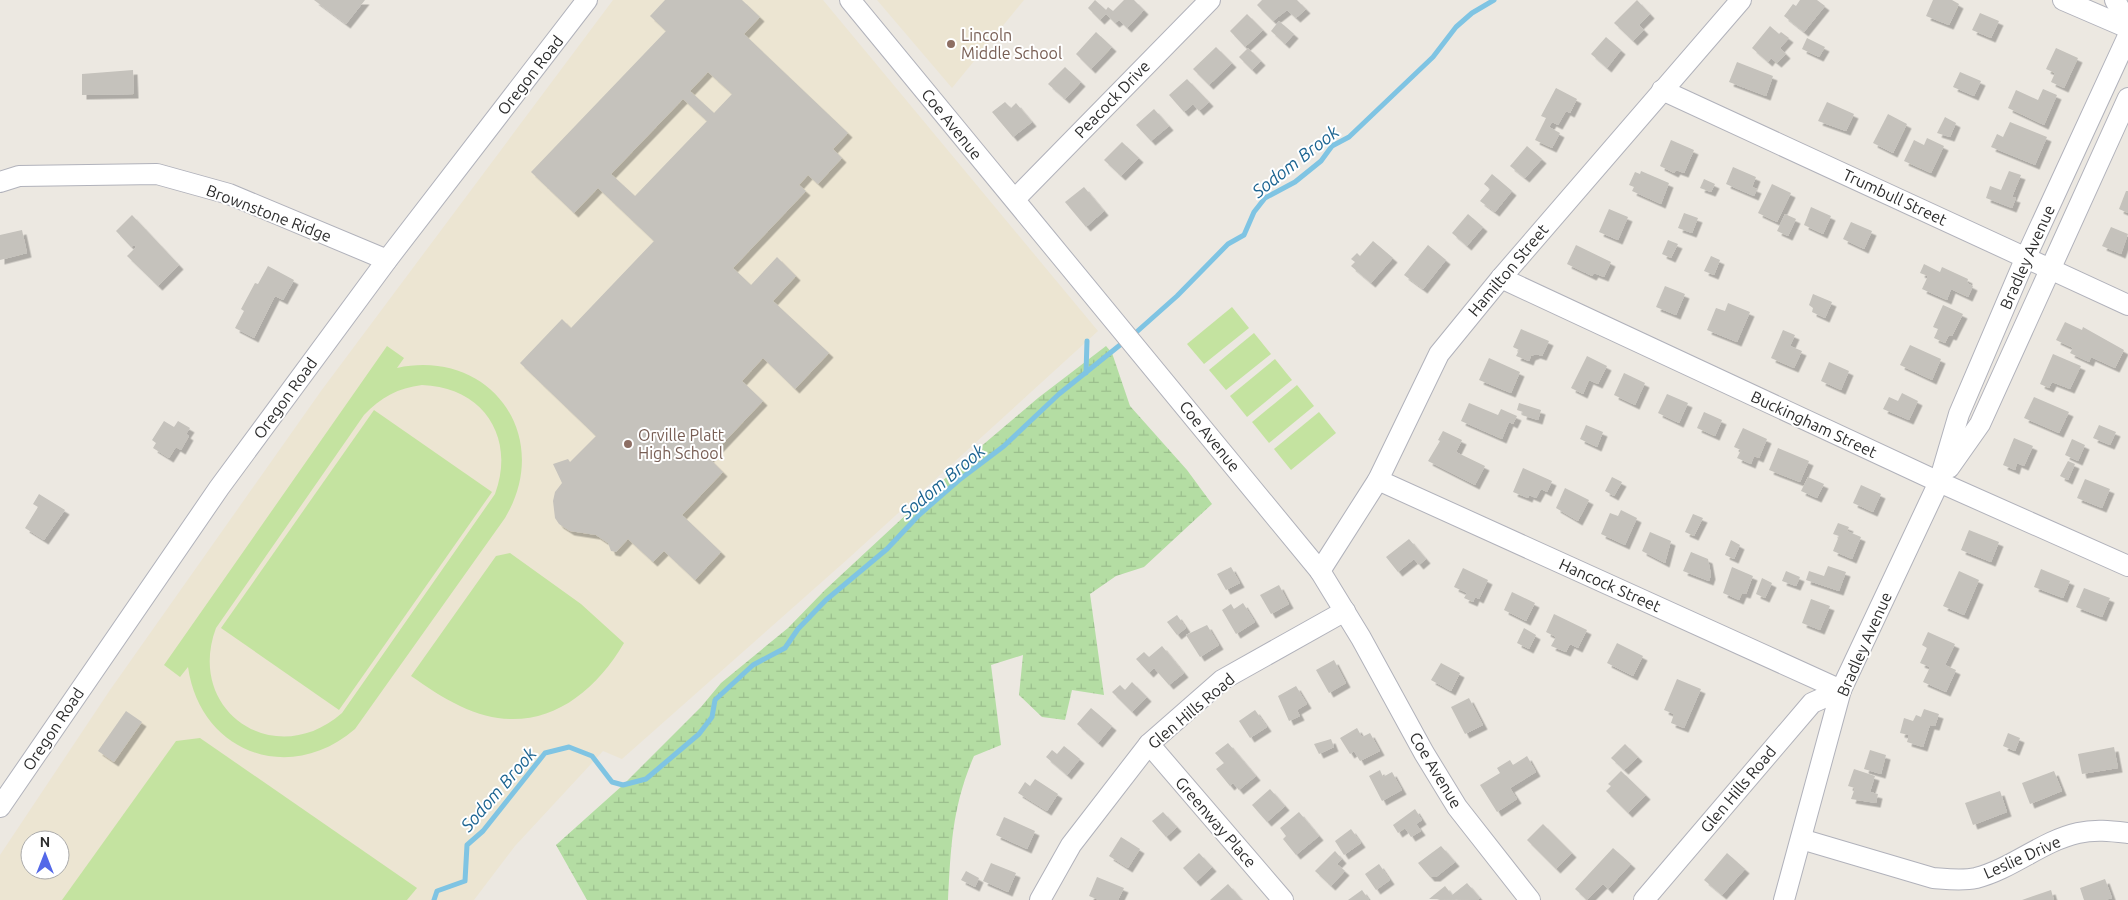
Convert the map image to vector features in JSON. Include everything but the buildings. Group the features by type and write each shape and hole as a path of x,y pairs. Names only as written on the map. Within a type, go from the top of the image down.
{"street":[{"name":"Oregon Road","path":"0,807 208,503 387,260 587,0"},
{"name":"Coe Avenue","path":"850,0 1320,572 1345,611 1457,807 1530,900"},
{"name":"Peacock Drive","path":"1015,199 1210,0"},
{"name":"Hamilton Street","path":"1320,572 1378,480 1439,354 1501,278 1741,0"},
{"path":"2064,0 2128,28"},
{"path":"2115,0 2128,24"},
{"name":"Bradley Avenue","path":"1784,900 1841,690 1939,482 1959,414 2026,257 2128,36"},
{"name":"Trumbull Street","path":"1662,90 2052,268 2128,305"},
{"name":"Bradley Avenue","path":"1939,482 1980,424 2128,98"},
{"name":"Brownstone Ridge","path":"0,182 19,176 157,174 229,194 387,260"},
{"name":"Buckingham Street","path":"1501,278 1939,482 2128,566"},
{"name":"Hancock Street","path":"1378,480 1841,690"},
{"name":"Glen Hills Road","path":"1040,900 1071,845 1149,744 1222,680 1345,611"},
{"name":"Glen Hills Road","path":"1644,900 1812,703 1841,690"},
{"name":"Greenway Place","path":"1149,744 1283,900"},
{"name":"Leslie Drive","path":"1801,839 1933,878 1953,880 1975,878 2004,867 2060,839 2078,833 2097,830 2128,833"}],"shaded area":[{"name":"Orville Platt High School","path":"613,0 823,0 1098,331 850,557 622,759 603,751 515,846 474,900 0,900 0,855 110,690 321,391"},
{"name":"Lincoln Middle School","path":"877,0 1024,0 952,88"}],"green space":[{"path":"1232,307 1249,328 1204,364 1187,344"},
{"path":"1254,333 1271,354 1226,390 1209,370"},
{"path":"387,346 404,358 397,368 430,365 460,371 485,385 504,405 517,429 522,457 518,487 505,518 355,729 329,746 303,755 276,757 251,751 229,739 210,721 196,696 188,667 180,677 164,665","holes":["422,385 444,388 462,395 477,405 489,419 497,435 501,453 500,473 495,494 342,713 316,730 290,736 265,734 242,724 225,707 213,685 210,658 216,628 364,415 383,398 405,388"]},
{"path":"1106,346 1112,353 1130,406 1187,470 1212,504 1144,567 1116,576 1090,594 1104,695 1072,690 1065,720 1042,717 1019,695 1023,655 991,665 1001,745 974,756 961,792 954,827 948,900 587,900 556,845 623,785 701,707 721,683 788,628 825,590 965,460 1038,398"},
{"path":"1275,359 1292,380 1247,417 1230,396"},
{"path":"1297,385 1314,406 1269,443 1252,422"},
{"path":"374,410 492,492 339,710 221,628"},
{"path":"1319,412 1336,433 1291,470 1274,449"},
{"path":"510,553 581,604 624,643 609,665 575,699 555,710 533,717 510,719 486,716 460,706 411,676 496,556"},
{"path":"200,738 417,888 407,900 62,900 176,741"}],"waterway":[{"name":"Sodom Brook","path":"1132,336 1177,296 1228,244 1244,235 1254,212 1265,198 1295,182 1321,161 1332,146 1349,137 1433,57 1456,27 1472,13 1494,0"},
{"path":"1086,373 1087,341"},
{"name":"Sodom Brook","path":"434,900 437,891 465,881 467,845 483,831 545,753 569,747 592,756 612,782 623,785 646,779 699,734 712,717 715,700 753,665 785,648 798,629 826,600 887,549 919,515 959,480 1004,446 1059,394 1125,341"}],"place":[{"name":"Lincoln Middle School","path":"951,44"},
{"name":"Orville Platt High School","path":"628,444"}]}
